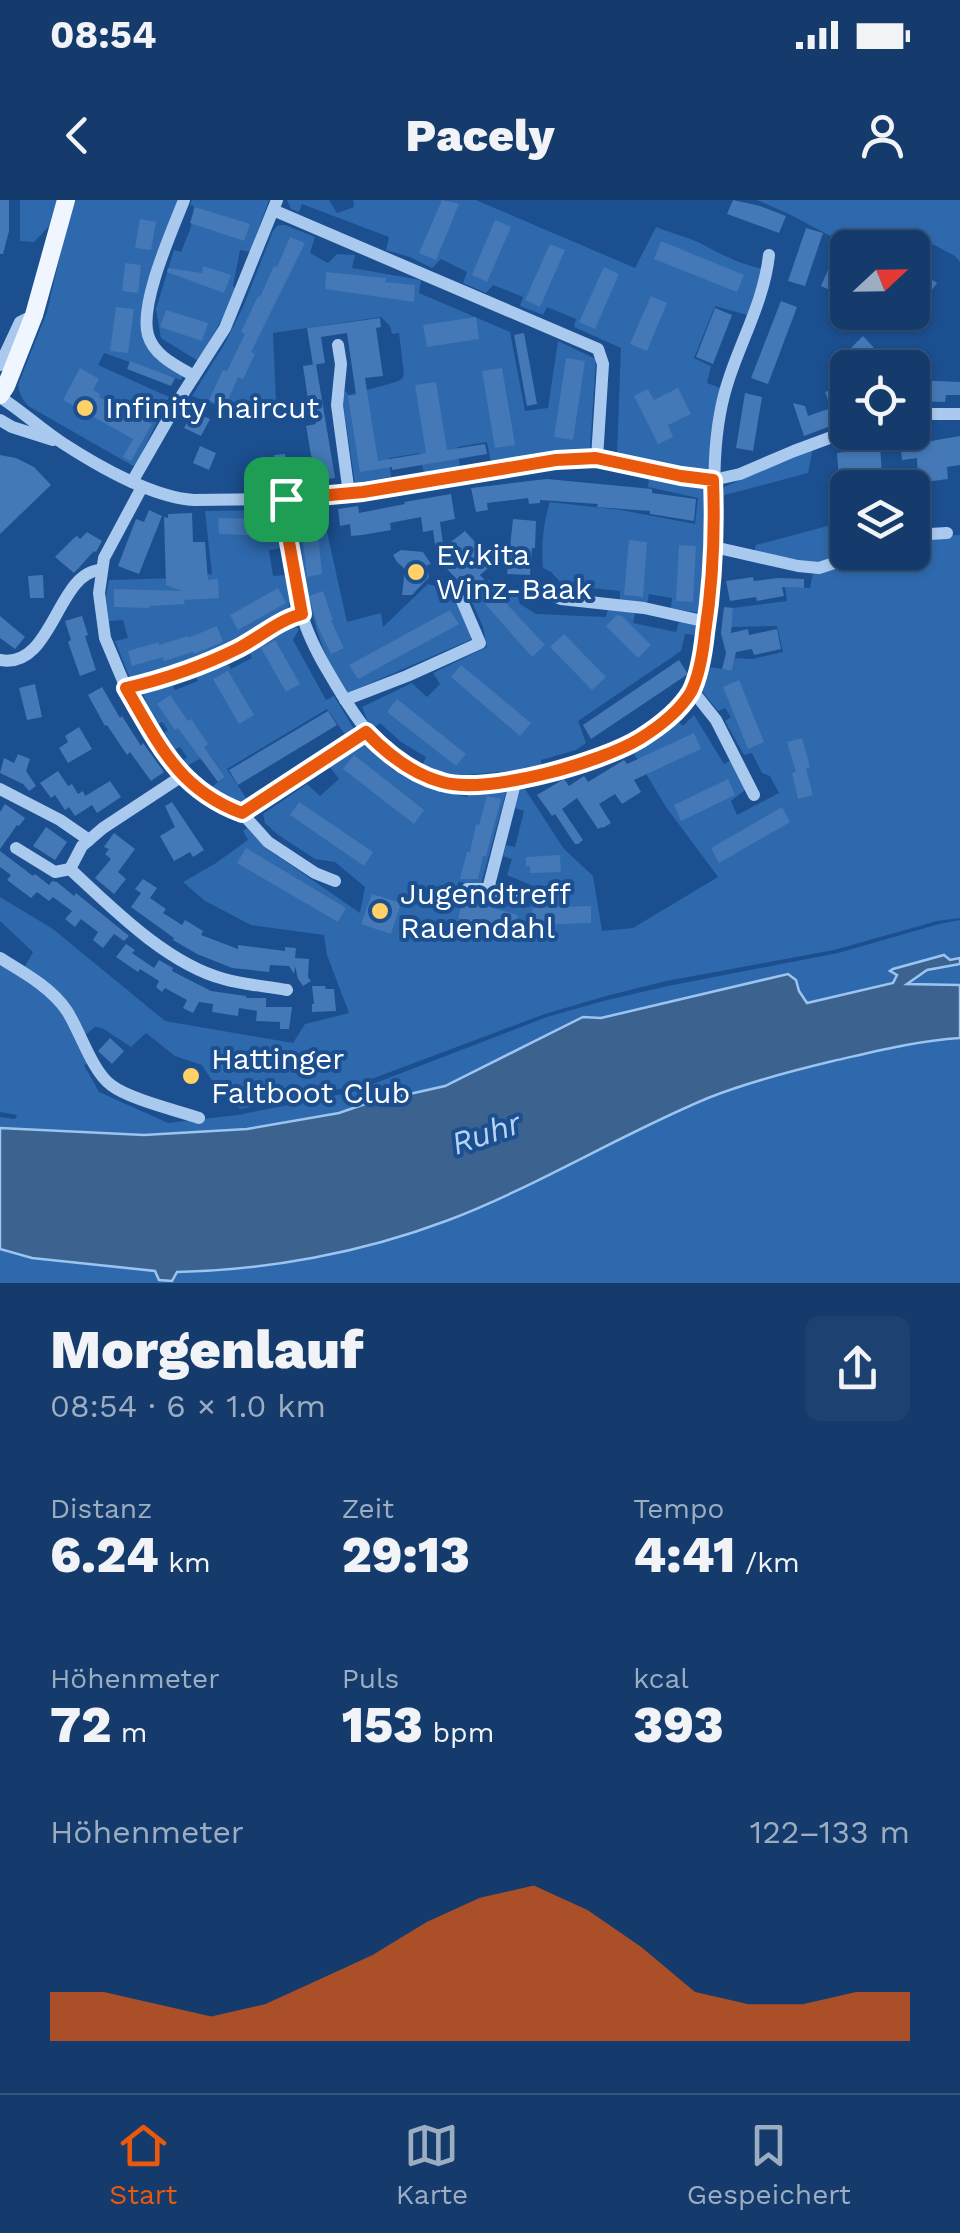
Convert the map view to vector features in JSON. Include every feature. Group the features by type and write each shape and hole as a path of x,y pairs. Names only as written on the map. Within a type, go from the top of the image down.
{"main road":[{"path":"0,396 34,315 66,200"}],"street":[{"path":"184,200 150,297 147,326 149,338 160,353 194,376"},
{"path":"335,881 315,873 268,842 242,813 205,795 182,776 152,735 111,656 99,593 112,541 137,485 194,376 225,328 275,205 596,347 603,364 596,458"},
{"path":"286,499 302,614 314,646 366,732 391,757 442,782 467,785 516,780 580,763 637,740 672,716 692,690 702,660 714,547 713,480 718,428 726,386 752,321 769,255"},
{"path":"0,365 20,322 34,315"},
{"path":"338,345 341,364 337,405 349,494"},
{"path":"0,396 60,442 137,485 183,500 349,494 556,460 596,458 713,480 740,474 830,438"},
{"path":"930,414 960,414"},
{"path":"4,425 60,442"},
{"path":"930,534 947,533"},
{"path":"714,547 798,566 819,568 830,564"},
{"path":"0,660 15,661 31,653 76,585 89,572 102,570"},
{"path":"541,591 561,599 644,608 707,622"},
{"path":"344,700 480,643 462,601"},
{"path":"126,688 214,660 302,614"},
{"path":"692,690 724,735 754,795"},
{"path":"242,813 366,732"},
{"path":"16,848 51,870 65,872 88,840 182,776"},
{"path":"488,889 516,780"},
{"path":"0,789 60,820 88,840"},
{"path":"70,868 112,908 186,962 226,980 287,990"},
{"path":"467,889 520,896"},
{"path":"0,958 60,1001 109,1083 199,1118"}],"shaded area":[{"path":"20,200 57,200 49,226 34,242 20,241"},
{"path":"73,200 178,200 143,336 157,360 183,375 181,380 104,353 98,365 169,397 135,467 30,407 18,385 47,312"},
{"path":"192,200 269,200 250,252 240,250 233,286 238,291 198,361 161,338 156,309 174,250 181,252 191,227"},
{"path":"287,200 329,200 337,213 354,207 353,200 476,200 635,268 656,227 763,269 747,315 715,306 694,358 711,366 707,383 723,389 708,476 617,454 621,348 574,327 576,319 547,307 543,315 520,306 523,297 493,285 486,293 463,283 467,272 441,259 432,268 386,250 389,237 302,204 299,212 291,209"},
{"path":"757,200 960,200 960,262 930,243 930,230 830,230 830,236"},
{"path":"278,225 315,237 310,253 328,263 337,254 355,255 352,268 421,280 419,293 510,332 525,411 548,408 558,341 596,359 590,448 491,462 487,442 457,447 460,468 424,474 420,453 389,458 391,477 355,483 342,396 345,391 349,395 396,382 404,374 399,333 392,334 381,317 273,333 276,403 232,411 192,396 225,343"},
{"path":"813,448 808,473 721,496 724,487"},
{"path":"649,479 707,488 699,613 671,608 672,598 649,594 647,604 620,600 620,591 563,585 543,568 543,535 550,502 695,524 698,498 648,487"},
{"path":"321,505 347,622 381,613 383,627 428,584 435,586 445,602 453,598 472,639 348,693 321,641 303,565 296,506"},
{"path":"281,510 283,548 269,550 273,576 287,575 290,591 289,606 280,618 217,650 130,678 115,641 128,638 123,620 109,621 109,580 212,574 205,511"},
{"path":"830,525 830,561 813,563 754,552 756,545"},
{"path":"960,535 960,918 834,950 606,996 545,1014 350,1087 240,1109 202,1065 175,1056 146,1033 131,1047 102,1028 95,1027 85,1035 23,970 33,952 0,921 0,897 53,929 165,1021 293,1043 305,1024 349,1013 327,955 324,935 251,925 205,901 183,882 248,840 243,831 247,828 266,848 360,913 365,887 335,862 315,859 277,834 265,823 263,814 307,784 320,796 339,779 330,767 366,744 393,770 433,783 437,791 468,797 469,790 507,788 481,885 458,882 458,897 530,907 533,886 507,875 512,859 503,856 506,845 515,847 524,811 515,808 523,786 564,849 593,876 602,931 633,928 718,877 666,807 633,752 677,720 683,726 694,715 724,764 731,760 745,790 731,801 737,815 779,793 752,753 744,755 725,721 731,717 725,708 718,711 701,690 711,667 732,671 735,658 752,659 783,652 777,626 731,627 733,608 787,601 785,587 810,588 814,568 830,564 830,570 930,570 930,536"},
{"path":"489,580 517,594 520,604 536,614 606,617 608,609 635,613 633,623 676,632 679,622 697,626 694,635 685,634 681,651 578,721 586,743 576,750 541,760 542,768 453,776 423,764 426,757 380,723 375,727 368,722 362,707 412,683 427,697 440,684 433,673 487,647 471,600"},
{"path":"291,625 299,629 293,640 326,700 334,696 354,729 346,736 327,709 227,769 248,801 238,805 209,789 225,777 209,754 185,767 181,762 187,757 180,747 173,751 162,735 168,730 162,722 156,725 141,690 171,682 175,690 198,681 195,674 226,661 231,669 252,658 248,649"},
{"path":"960,920 960,958 891,971 897,975 893,982 807,1003 796,980 788,974 601,1018 583,1017 445,1086 339,1113 247,1130 144,1135 0,1128 0,1117 15,1119 17,1115 0,1112 0,964 56,1002 91,1062 84,1065 99,1092 168,1123 238,1115 352,1092 547,1017 607,1000 838,953"},
{"path":"960,964 960,985 905,985 927,970"},
{"path":"960,1038 960,1283 0,1283 0,1249 32,1258 178,1273 287,1262 348,1250 405,1234 710,1097 782,1073 918,1041"}],"water":[{"name":"Ruhr","path":"944,955 950,960 960,958 960,964 927,970 907,984 960,985 960,1038 865,1054 723,1092 512,1193 414,1232 313,1258 177,1272 172,1281 159,1280 155,1271 32,1258 0,1249 0,1128 144,1135 247,1129 339,1113 445,1086 583,1017 601,1018 788,974 796,980 807,1003 893,983 897,975 890,971 893,969"}],"building":[{"path":"0,200 9,200 9,231 3,254 0,254"},
{"path":"442,200 459,204 436,260 419,253"},
{"path":"733,200 786,216 779,233 727,214"},
{"path":"195,207 250,224 244,241 190,223"},
{"path":"140,219 156,222 151,250 135,248"},
{"path":"495,220 511,227 487,282 472,275"},
{"path":"806,228 823,233 805,286 788,281"},
{"path":"290,237 305,243 251,352 255,354 243,379 238,377 225,407 209,400 223,370 227,371 245,334 241,332"},
{"path":"661,241 744,275 737,292 654,259"},
{"path":"550,244 565,250 540,307 525,300"},
{"path":"125,263 141,265 138,293 122,291"},
{"path":"830,265 830,290 821,286"},
{"path":"203,266 231,275 224,293 167,272 168,268 202,273"},
{"path":"604,267 619,274 595,329 579,322"},
{"path":"326,272 415,285 414,302 325,289"},
{"path":"651,296 667,303 647,351 630,344"},
{"path":"781,301 797,307 768,384 751,378"},
{"path":"116,307 134,309 128,353 110,351"},
{"path":"715,308 732,315 713,364 696,357"},
{"path":"166,310 208,323 202,341 160,327"},
{"path":"476,317 479,339 427,347 423,325"},
{"path":"380,318 381,327 376,328 383,376 365,378 378,461 426,453 415,385 436,382 447,450 485,444 487,454 360,472 348,396 356,395 347,333 321,337 325,363 313,365 307,328"},
{"path":"524,333 537,404 527,406 514,335"},
{"path":"863,336 876,350 849,350"},
{"path":"566,358 585,361 573,440 554,437"},
{"path":"130,361 175,378 171,386 127,369"},
{"path":"316,364 335,478 267,486 267,476 259,476 258,468 275,467 274,455 285,454 286,471 313,466 306,426 316,424 303,366"},
{"path":"80,368 99,379 93,390 99,397 115,406 118,401 125,405 122,411 152,424 131,461 123,457 133,439 63,400"},
{"path":"502,368 515,445 495,448 482,371"},
{"path":"930,381 960,382 960,395 946,395 945,402 930,402"},
{"path":"678,388 691,414 668,425 673,437 658,444 634,396 648,389 654,400"},
{"path":"745,393 762,397 753,451 736,448"},
{"path":"793,403 805,406 808,416 830,408 830,426 804,436"},
{"path":"193,412 210,419 201,436 184,428"},
{"path":"930,428 931,441 960,436 960,465 947,467 948,479 930,481 930,470 917,470 917,458 902,460 901,450 930,450"},
{"path":"200,446 216,453 209,470 193,463"},
{"path":"880,450 882,470 838,470 837,453"},
{"path":"0,455 34,467 51,485 0,534"},
{"path":"547,479 652,489 652,493 696,499 694,521 650,511 597,507 598,504 540,500 529,504 528,498 487,503 488,510 476,512 471,488"},
{"path":"451,494 455,519 440,522 443,544 435,545 433,530 423,532 421,517 390,523 391,530 362,535 351,536 350,524 340,526 338,509 358,506 359,513"},
{"path":"149,510 162,516 139,574 118,566 136,519 144,522"},
{"path":"316,512 322,574 307,577 300,514"},
{"path":"192,513 193,542 205,542 208,580 218,579 219,598 149,608 114,607 114,589 182,591 166,585 164,517"},
{"path":"218,518 271,519 272,536 219,534"},
{"path":"513,519 536,521 530,575 507,574"},
{"path":"465,531 494,563 480,575 545,645 532,657 472,589 469,592 447,569 458,559 447,545"},
{"path":"87,532 102,541 74,573 55,557 74,538 80,539"},
{"path":"629,540 647,542 643,597 624,595"},
{"path":"679,545 696,546 693,602 676,601"},
{"name":"Ev.kita Winz-Baak","path":"401,550 423,552 431,564 427,565 429,577 412,595 402,595 405,569 393,555"},
{"path":"43,575 44,598 30,598 28,576"},
{"path":"753,577 754,581 804,579 804,588 782,587 784,596 730,601 726,581"},
{"path":"278,588 286,603 238,630 230,615"},
{"path":"323,591 344,648 331,654 309,596"},
{"path":"724,607 733,608 731,633 748,629 749,635 777,629 781,649 754,655 752,649 736,652 732,671 722,669 726,653 721,633"},
{"path":"450,610 459,624 358,679 349,665"},
{"path":"617,615 651,645 638,658 606,626"},
{"path":"0,616 25,637 15,649 0,638"},
{"path":"82,616 96,670 80,676 65,621"},
{"path":"217,626 223,642 194,654 132,666 128,651 188,638"},
{"path":"564,634 606,677 592,690 550,647"},
{"path":"275,640 300,684 286,692 261,648"},
{"path":"679,660 688,674 591,739 583,725"},
{"path":"461,665 531,723 520,736 451,677"},
{"path":"228,671 254,715 239,724 213,679"},
{"path":"739,680 764,742 748,749 723,687"},
{"path":"35,684 42,717 27,720 19,688"},
{"path":"102,687 120,718 164,772 151,781 105,726 88,695"},
{"path":"170,695 208,744 204,747 225,777 218,782 157,704"},
{"path":"397,699 466,754 456,766 387,712"},
{"path":"328,711 337,725 238,785 229,770"},
{"path":"79,727 92,749 68,763 59,748 68,742 65,736"},
{"path":"694,733 701,749 634,780 641,792 622,804 615,794 599,804 611,823 603,828 598,829 577,798 562,809 583,840 578,844 537,795 564,779 569,786 584,776 588,782 624,760 627,764"},
{"path":"802,738 813,795 798,799 792,773 796,772 787,742"},
{"path":"18,754 30,759 26,771 36,786 29,791 0,773 4,758 14,763"},
{"path":"354,755 424,810 414,824 343,769"},
{"path":"58,771 78,794 83,791 85,796 110,781 121,797 97,813 92,805 75,816 69,807 65,810 55,795 51,798 40,783"},
{"path":"728,779 735,795 681,821 674,805"},
{"path":"487,796 501,799 486,856 478,879 460,879 476,824 479,825"},
{"path":"172,802 204,850 174,861 160,836 175,827 165,806"},
{"path":"299,802 373,852 364,866 290,815"},
{"path":"5,804 25,818 0,849 0,812"},
{"path":"782,807 790,822 719,863 711,848"},
{"path":"46,827 67,842 55,860 33,846"},
{"path":"114,833 135,849 118,872 126,879 114,894 95,878 111,859 105,854 109,849 104,847"},
{"path":"246,848 346,908 338,922 237,863"},
{"path":"0,851 49,885 57,882 74,896 76,893 129,936 124,941 114,934 103,948 93,940 98,932 81,919 75,927 65,919 72,911 53,897 49,901 37,892 31,898 7,880 11,875 0,867"},
{"path":"560,855 561,872 530,873 530,866 526,866 526,857"},
{"path":"143,879 157,888 150,898 166,909 163,913 182,925 185,920 203,931 201,935 238,949 238,945 285,951 285,947 296,948 295,958 309,959 311,981 303,986 295,966 294,974 289,966 270,965 269,972 232,968 173,940 131,907 141,893 135,889"},
{"path":"372,894 401,903 391,934 361,924"},
{"path":"463,900 518,915 513,933 458,918"},
{"path":"591,906 591,923 533,925 532,908"},
{"path":"126,944 154,968 159,960 211,991 266,998 266,1007 292,1007 289,1029 280,1029 280,1022 256,1021 257,1011 239,1008 238,1016 212,1012 213,1004 199,1002 193,1013 183,1008 187,1000 165,988 162,992 156,987 159,981 116,957"},
{"path":"312,986 334,989 336,1011 312,1012"},
{"path":"110,1038 124,1051 112,1064 98,1051"}],"place":[{"name":"Infinity haircut","path":"85,408"},
{"name":"Ev.kita Winz-Baak","path":"416,572"},
{"name":"Jugendtreff Rauendahl","path":"380,911"},
{"name":"Hattinger Faltboot Club","path":"191,1076"}],"route":[{"path":"596,458 713,480 714,547 708,614 702,660 692,690 672,716 637,740 561,769 516,780 467,785 442,782 391,757 366,732 242,813 226,806 180,774 126,688 214,660 302,614 286,499 363,492 556,460 596,458"}]}
